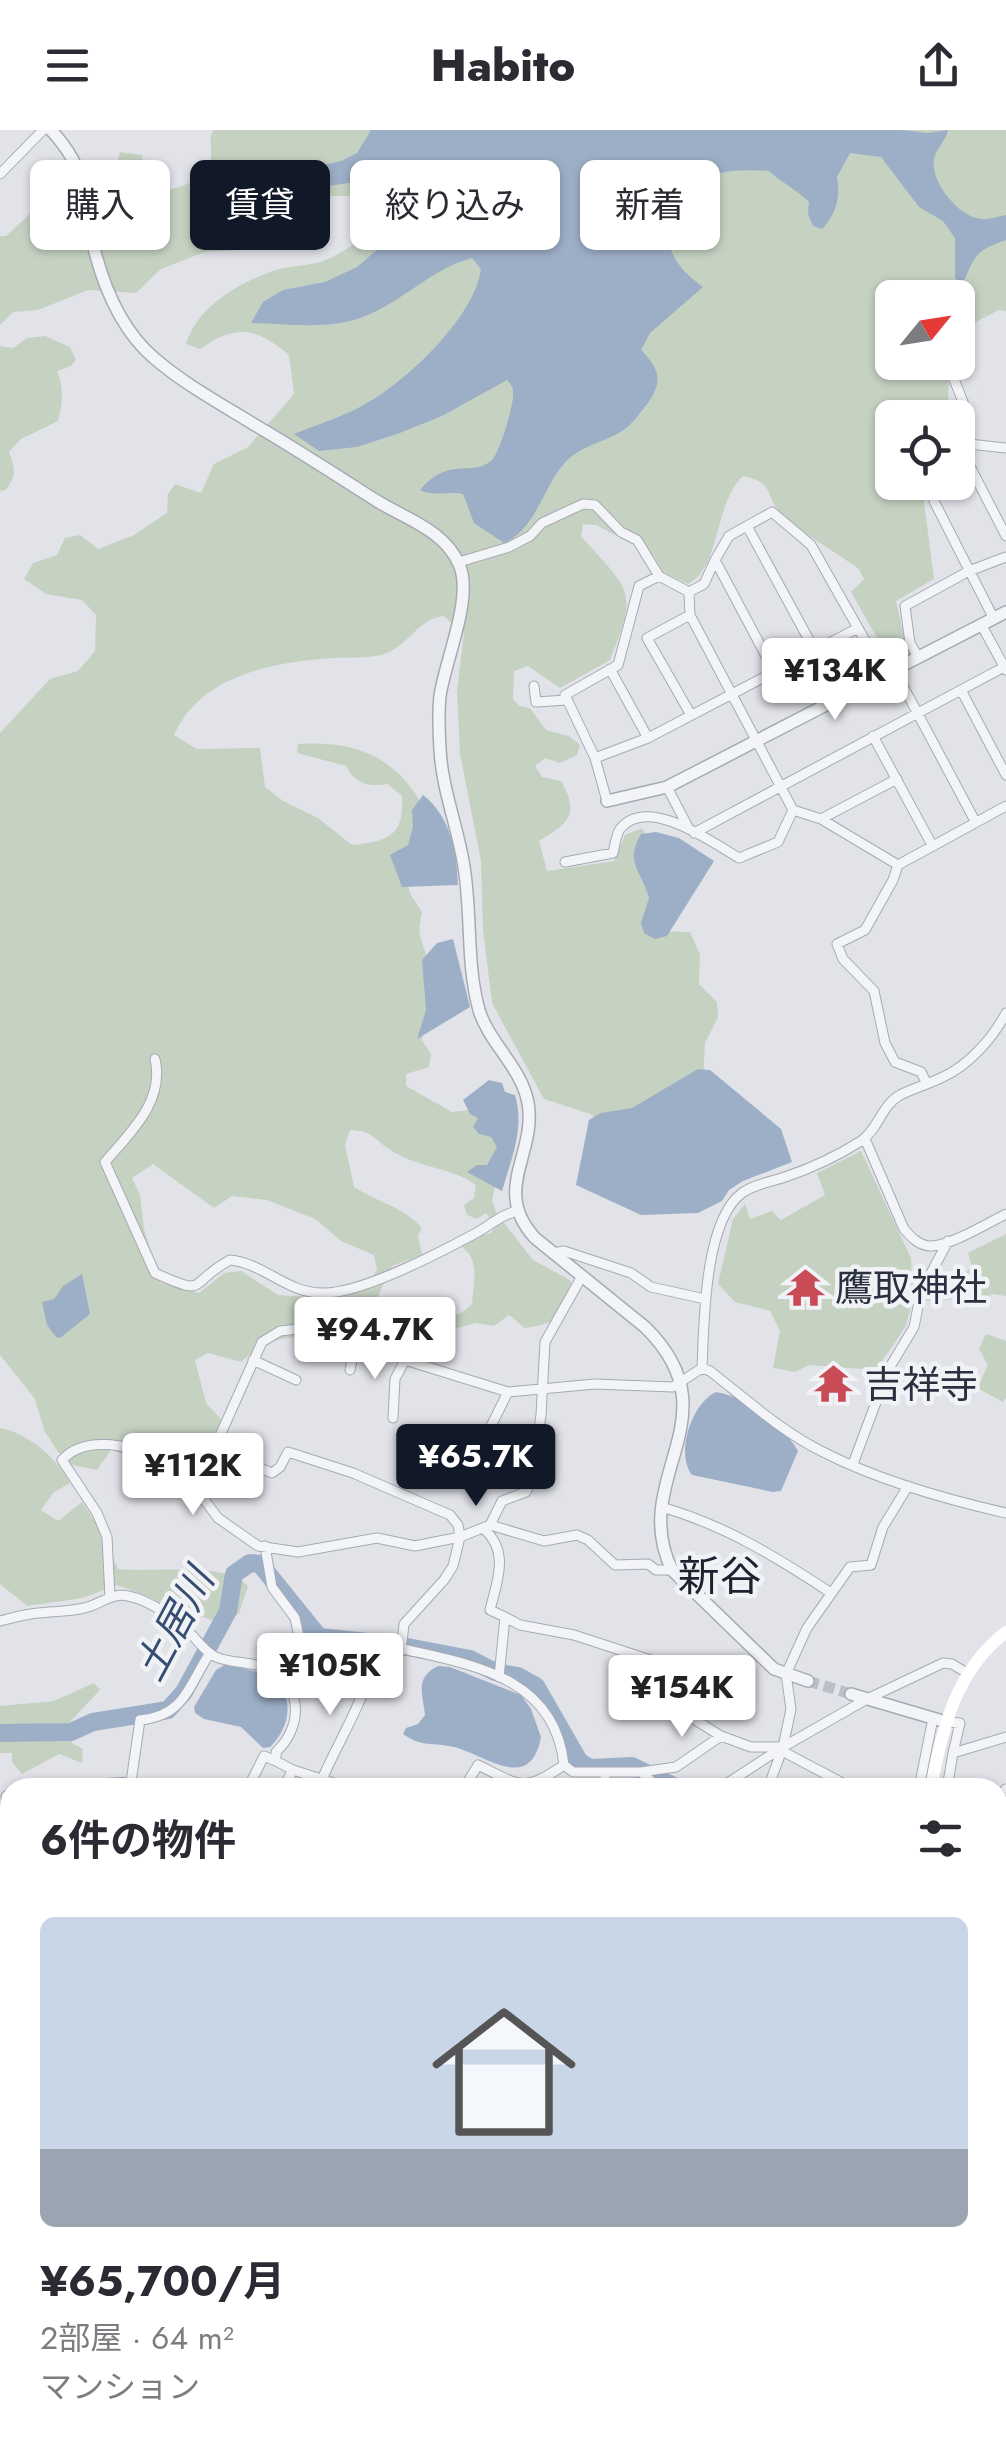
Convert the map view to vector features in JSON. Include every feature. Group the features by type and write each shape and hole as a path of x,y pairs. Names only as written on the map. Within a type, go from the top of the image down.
{"main road":[{"path":"932,1778 939,1720 966,1673 1006,1632"}],"street":[{"path":"0,174 43,130"},
{"path":"51,130 70,151 85,187 91,238 107,291 120,317 151,356 227,408 426,527 445,542 458,562 463,594 440,696 440,749 444,784 465,870 472,984 480,1013 521,1082 528,1106 528,1126 514,1193 517,1211 523,1226 659,1340 669,1354 680,1380 684,1426 660,1508 660,1537 672,1570 764,1660 786,1674 808,1681"},
{"path":"975,448 1006,448"},
{"path":"975,473 1006,536"},
{"path":"660,576 639,586 618,664 565,695 596,758 607,801 667,787 1000,615 969,571 934,500"},
{"path":"458,562 509,547 530,536 542,522 583,504 596,505 622,532 637,540 660,576 689,592"},
{"path":"689,592 704,584 729,536 772,512 812,545 858,628 918,712 975,821"},
{"path":"747,526 815,651"},
{"path":"918,657 910,643 905,606 969,571 1006,557"},
{"path":"715,560 774,671"},
{"path":"689,592 690,616 792,810 821,819 898,865"},
{"path":"622,651 690,616"},
{"path":"691,830 1006,668 981,624"},
{"path":"596,758 648,738 858,628"},
{"path":"647,638 691,715"},
{"path":"610,669 648,738"},
{"path":"534,686 536,702 567,700"},
{"path":"962,690 1006,775"},
{"path":"873,736 932,845"},
{"path":"821,819 896,779"},
{"path":"667,787 691,830"},
{"path":"926,1082 921,1072 895,1062 885,1044 874,990 843,959 837,944 864,930 898,865 1006,806"},
{"path":"565,862 613,853 618,831 630,821 652,818 691,830 739,858 778,842 792,810"},
{"path":"702,1368 705,1300 726,1211 742,1192 787,1176 864,1139 894,1099 944,1077 978,1050 1006,1012"},
{"path":"155,1060 158,1073 153,1101 105,1162 154,1274 190,1289 230,1260 243,1261 296,1290 326,1294 401,1268 468,1238 504,1214 517,1211"},
{"path":"864,1139 904,1229 914,1240 930,1246 948,1242 1006,1214"},
{"path":"854,1464 888,1370 914,1327 921,1292 948,1242"},
{"path":"552,1253 564,1251 630,1273 651,1287 705,1300"},
{"path":"487,1527 502,1501 526,1492 532,1477 542,1360 550,1328 582,1276"},
{"path":"672,1570 656,1570 648,1564 614,1565 588,1540 577,1535 544,1541 487,1527 414,1546 377,1538 298,1552 265,1546 235,1532 200,1494 200,1472 262,1342 280,1331 326,1326 356,1339 375,1341 404,1360 508,1392 595,1384 673,1387 702,1368 824,1452 908,1486 1006,1513"},
{"path":"350,1370 356,1339"},
{"path":"253,1360 296,1380"},
{"path":"394,1418 396,1378 404,1360"},
{"path":"472,1464 508,1392"},
{"path":"110,1598 107,1537 97,1513 62,1460 69,1451 112,1443 182,1460 206,1443 272,1473 288,1452 352,1473 450,1516 458,1525 460,1537 453,1566 404,1624 401,1650 382,1668 370,1671 341,1662 306,1668 283,1678"},
{"path":"772,1778 791,1710 786,1674 807,1628 850,1567 871,1564 884,1526 908,1486"},
{"path":"660,1508 686,1514 729,1533 831,1593"},
{"path":"487,1527 500,1552 501,1568 490,1610 520,1625 574,1635 675,1668 682,1683 678,1702 681,1712 721,1736 752,1747 783,1749 834,1778"},
{"path":"265,1546 272,1587 296,1618 306,1668"},
{"path":"0,1621 87,1608 126,1595 164,1612 210,1653 266,1667 283,1678 297,1710 296,1723 276,1752 276,1761"},
{"path":"499,1676 505,1617"},
{"path":"401,1650 470,1664 516,1682 532,1696 554,1731 564,1766 573,1772 641,1772 676,1767 721,1736"},
{"path":"133,1778 140,1720 174,1710 210,1653"},
{"path":"736,1778 867,1698 943,1664 952,1664 966,1673"},
{"path":"253,1778 264,1756 323,1778 362,1699 370,1671"},
{"path":"851,1694 960,1724 949,1778"},
{"path":"922,1778 939,1720"},
{"path":"953,1753 1006,1737"},
{"path":"470,1778 478,1764 506,1778"},
{"path":"544,1778 564,1766"},
{"path":"290,1778 294,1770"},
{"path":"605,1772 605,1778"},
{"path":"641,1772 648,1778"}],"green space":[{"path":"213,130 501,130 544,160 350,160 350,196 330,196 330,160 210,160"},
{"path":"834,130 1006,130 1006,311 999,310 975,322 975,280 875,280 875,380 949,380 948,400 875,400 875,500 924,500 934,579 896,601 907,650 889,659 851,592 864,579 859,569 789,520 761,482 743,476 727,502 706,564 688,584 663,572 653,555 596,525 583,524 581,536 625,592 625,618 610,660 560,688 528,666 514,671 513,699 519,706 530,708 546,730 569,736 580,745 577,755 560,763 545,758 535,766 542,777 561,781 570,802 564,823 539,841 547,871 614,861 625,835 642,828 648,839 654,931 690,932 700,954 699,984 717,1002 718,1017 705,1043 703,1080 606,1127 590,1114 544,1099 492,1003 483,930 481,861 460,754 457,690 464,634 444,616 427,622 381,655 287,663 241,676 220,685 186,715 174,735 197,749 260,748 265,787 318,818 352,845 392,834 400,820 402,796 387,784 358,780 346,766 297,753 298,744 338,745 371,755 386,763 412,789 423,806 411,850 399,859 411,895 422,912 420,933 430,990 422,1040 431,1054 429,1067 406,1074 406,1086 452,1112 471,1110 495,1133 502,1147 492,1201 497,1214 533,1260 570,1280 576,1294 562,1314 550,1322 525,1328 509,1315 494,1326 476,1323 445,1331 398,1333 397,1320 453,1316 472,1304 474,1266 462,1247 470,1238 491,1233 495,1226 486,1213 477,1219 467,1215 464,1205 474,1198 476,1185 456,1174 402,1157 369,1134 350,1130 345,1145 354,1187 398,1210 422,1228 418,1236 422,1255 392,1266 377,1298 359,1319 345,1320 333,1307 336,1295 365,1289 377,1270 374,1255 341,1241 315,1219 267,1200 232,1196 214,1208 153,1164 132,1178 140,1195 144,1229 160,1282 199,1293 224,1273 241,1271 278,1295 307,1297 314,1321 322,1330 321,1339 278,1340 241,1362 208,1353 195,1360 206,1403 222,1420 191,1475 111,1450 97,1470 72,1465 44,1430 35,1399 0,1355 0,733 50,679 78,671 95,651 96,615 82,600 46,594 24,579 33,563 57,555 65,538 80,535 98,549 134,535 167,513 168,494 175,484 201,493 214,464 248,447 294,394 289,355 266,339 246,332 224,335 200,349 186,344 192,330 220,298 246,283 273,271 314,263 350,246 350,250 560,250 560,171 580,185 580,250 720,250 720,160 695,160 698,156"},
{"path":"120,152 142,155 142,160 118,160"},
{"path":"190,183 190,250 238,250 205,252 161,269 136,293 88,290 38,310 13,312 0,325 0,236 6,236 30,214 30,250 170,250 173,189"},
{"path":"45,336 70,347 76,360 57,371 62,396 58,421 21,439 9,452 13,476 6,490 0,491 0,346 13,348 27,338"},
{"path":"861,1151 911,1258 912,1281 941,1279 953,1285 972,1266 968,1253 1006,1234 1006,1296 992,1294 980,1301 912,1302 906,1326 876,1370 809,1365 795,1372 773,1368 780,1331 770,1311 735,1302 718,1284 733,1219 745,1204 750,1219 772,1211 781,1220 825,1195 817,1173"},
{"path":"986,1334 1006,1341 1003,1402 977,1388 988,1365 979,1349"},
{"path":"0,1428 41,1448 70,1483 53,1493 41,1510 58,1521 82,1502 99,1527 118,1569 207,1571 238,1578 248,1586 239,1613 224,1626 197,1614 190,1621 150,1597 117,1585 83,1598 27,1606 0,1584"},
{"path":"94,1683 100,1690 68,1724 72,1743 83,1749 82,1763 59,1754 22,1774 12,1762 12,1753 0,1753 0,1706 54,1701"}],"water":[{"path":"371,130 948,130 934,159 941,188 972,217 1006,215 1006,240 987,248 976,257 964,280 957,280 955,238 943,221 919,207 881,157 850,153 837,177 834,211 822,229 813,226 809,202 769,171 720,173 720,160 580,160 580,250 671,250 688,275 703,287 650,333 641,350 658,378 639,415 625,429 569,459 523,529 504,543 474,523 463,494 420,490 440,473 475,468 491,461 513,400 507,380 442,416 357,447 319,451 294,434 360,407 415,367 451,329 476,288 481,269 472,258 456,263 385,307 354,320 316,325 251,323 263,302 283,290 325,282 357,267 377,250 560,250 560,160 350,160 350,183 330,186 330,163 357,153"},
{"path":"423,795 446,824 458,885 402,887 390,855 408,845 412,810"},
{"path":"656,832 679,838 714,861 667,936 655,939 644,933 641,923 649,898 634,852 641,834"},
{"path":"453,939 470,1007 417,1039 426,1010 422,960 437,943"},
{"path":"698,1069 710,1070 781,1129 792,1162 743,1181 729,1190 722,1201 698,1213 641,1215 576,1185 589,1120 601,1113 632,1108"},
{"path":"489,1080 502,1083 505,1092 515,1095 518,1107 516,1144 502,1191 467,1172 477,1165 487,1165 497,1147 491,1137 479,1134 473,1127 478,1118 470,1114 463,1100"},
{"path":"82,1274 90,1314 60,1338 56,1337 47,1325 42,1302 54,1299 63,1286"},
{"path":"716,1392 763,1414 798,1451 781,1491 692,1475 685,1454 689,1429 700,1407"},
{"path":"226,1664 267,1676 283,1691 287,1700 286,1720 270,1747 263,1748 241,1727 204,1719 195,1713 194,1707 216,1670"},
{"path":"438,1666 450,1667 521,1695 531,1709 541,1737 527,1764 516,1768 503,1766 403,1734 425,1715 423,1681"}],"waterway":[{"name":"土居川","path":"0,1733 71,1732 93,1722 168,1710 184,1692 228,1611 234,1574 250,1563 260,1564 319,1637 397,1645 470,1659 495,1672 518,1676 536,1686 579,1761 590,1768 632,1766 657,1778"}],"tunnel":[{"path":"808,1681 851,1694"}],"place":[{"name":"鷹取神社","path":"805,1287"},
{"name":"吉祥寺","path":"834,1384"}],"district":[{"name":"新谷","path":"720,1576"}]}
